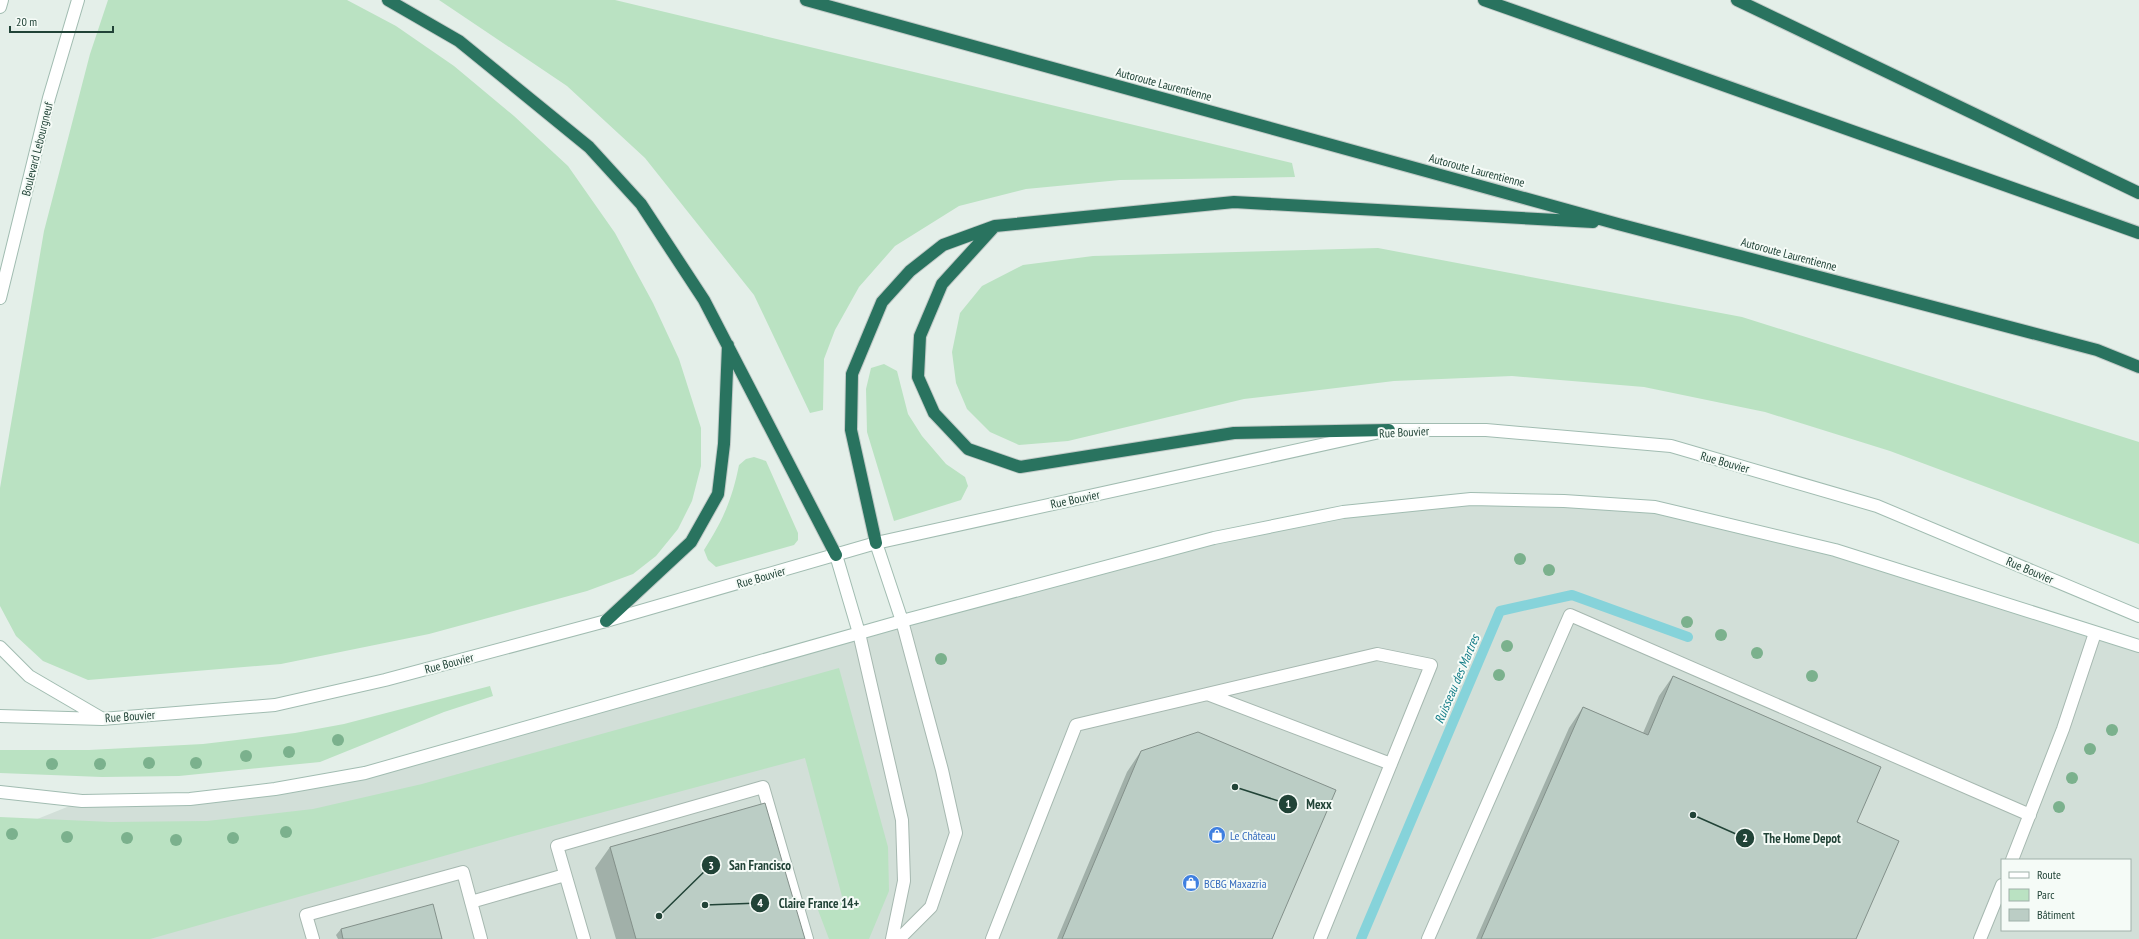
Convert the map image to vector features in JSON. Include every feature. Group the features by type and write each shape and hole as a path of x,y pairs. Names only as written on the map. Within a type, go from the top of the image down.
{"highway":[{"path":"388,0 459,41 589,147 641,204 704,300 728,343 836,555"},
{"name":"Autoroute Laurentienne","path":"806,0 1618,224 2097,350 2139,367"},
{"path":"1484,0 2139,233"},
{"path":"1737,0 2139,193"},
{"path":"876,543 850,430 852,374 882,302 910,271 943,245 995,226 1234,202 1618,224"},
{"path":"995,226 942,284 920,336 918,377 934,412 968,449 1020,467 1234,433 1389,430"},
{"path":"606,621 691,542 718,494 724,444 728,343"}],"street":[{"path":"0,7 2,0"},
{"name":"Boulevard Lebourgneuf","path":"0,298 49,98 78,0"},
{"name":"Rue Bouvier","path":"0,716 102,719 276,705 385,680 606,621 876,543 1389,430 1486,430 1671,446 1877,506 2139,616"},
{"path":"0,792 82,801 190,799 275,789 365,773 902,620 1214,538 1343,512 1471,499 1564,501 1655,507 1835,550 2139,646"},
{"path":"876,543 902,620 942,770 956,833 931,907 899,939"},
{"path":"836,555 859,633 902,820 904,881 892,939"},
{"path":"1428,939 1570,615 2030,815"},
{"path":"2012,859 2063,729 2095,633"},
{"path":"0,647 29,676 102,719"},
{"path":"992,939 1076,725 1377,654 1431,665 1320,939"},
{"path":"1207,694 1391,764"},
{"path":"584,939 557,846 763,787 807,939"},
{"path":"313,939 306,915 463,872 481,939"},
{"path":"471,902 565,875"},
{"path":"1980,939 2001,888"}],"shaded area":[{"path":"1471,499 1655,507 1835,550 2139,646 2139,939 0,939 0,834 82,801 190,799 365,773 902,621 1343,512"}],"green space":[{"path":"108,0 347,0 396,26 454,66 514,116 568,166 615,233 653,303 679,359 701,428 701,466 692,501 678,529 656,556 633,574 587,591 429,634 281,664 88,680 43,661 16,636 0,606 0,488 44,231 90,54"},
{"path":"439,0 615,0 1292,163 1295,177 1120,180 1026,189 959,206 895,246 859,287 835,330 824,359 823,410 810,413 754,295 645,158 567,86"},
{"path":"1378,248 1742,317 2139,442 2139,544 1890,451 1765,412 1644,387 1512,376 1394,381 1244,399 1068,441 1019,445 990,432 967,409 956,383 952,352 960,313 982,286 1023,265 1093,256"},
{"path":"884,364 897,371 908,414 922,436 946,464 965,477 968,486 961,500 894,521 867,432 866,389 871,368"},
{"path":"754,457 766,461 798,533 798,540 794,545 716,567 708,560 704,550 726,509 739,465 746,459"},
{"path":"839,668 888,847 889,891 869,939 829,939 818,910 822,905 843,900 805,758 518,835 150,939 0,939 0,817 111,822 207,821 313,809 422,784"},
{"path":"490,686 493,696 444,712 320,762 179,776 102,777 0,773 0,750 89,750 203,744 295,733 344,724"}],"building":[{"path":"1673,676 1881,767 1857,822 1899,841 1856,939 1481,939 1583,707 1648,735"},
{"path":"1198,732 1336,790 1272,939 1062,939 1141,751"},
{"path":"765,803 805,939 636,939 610,847"},
{"path":"433,904 442,939 343,939 341,929"}],"waterway":[{"name":"Ruisseau des Martres","path":"1361,939 1500,611 1572,595 1688,637"}],"place":[{"name":"Mexx","path":"1235,787"},
{"name":"The Home Depot","path":"1693,815"},
{"name":"Le Château","path":"1217,835"},
{"name":"BCBG Maxazria","path":"1191,883"},
{"name":"Claire France 14+","path":"705,905"},
{"name":"San Francisco","path":"659,916"}]}
